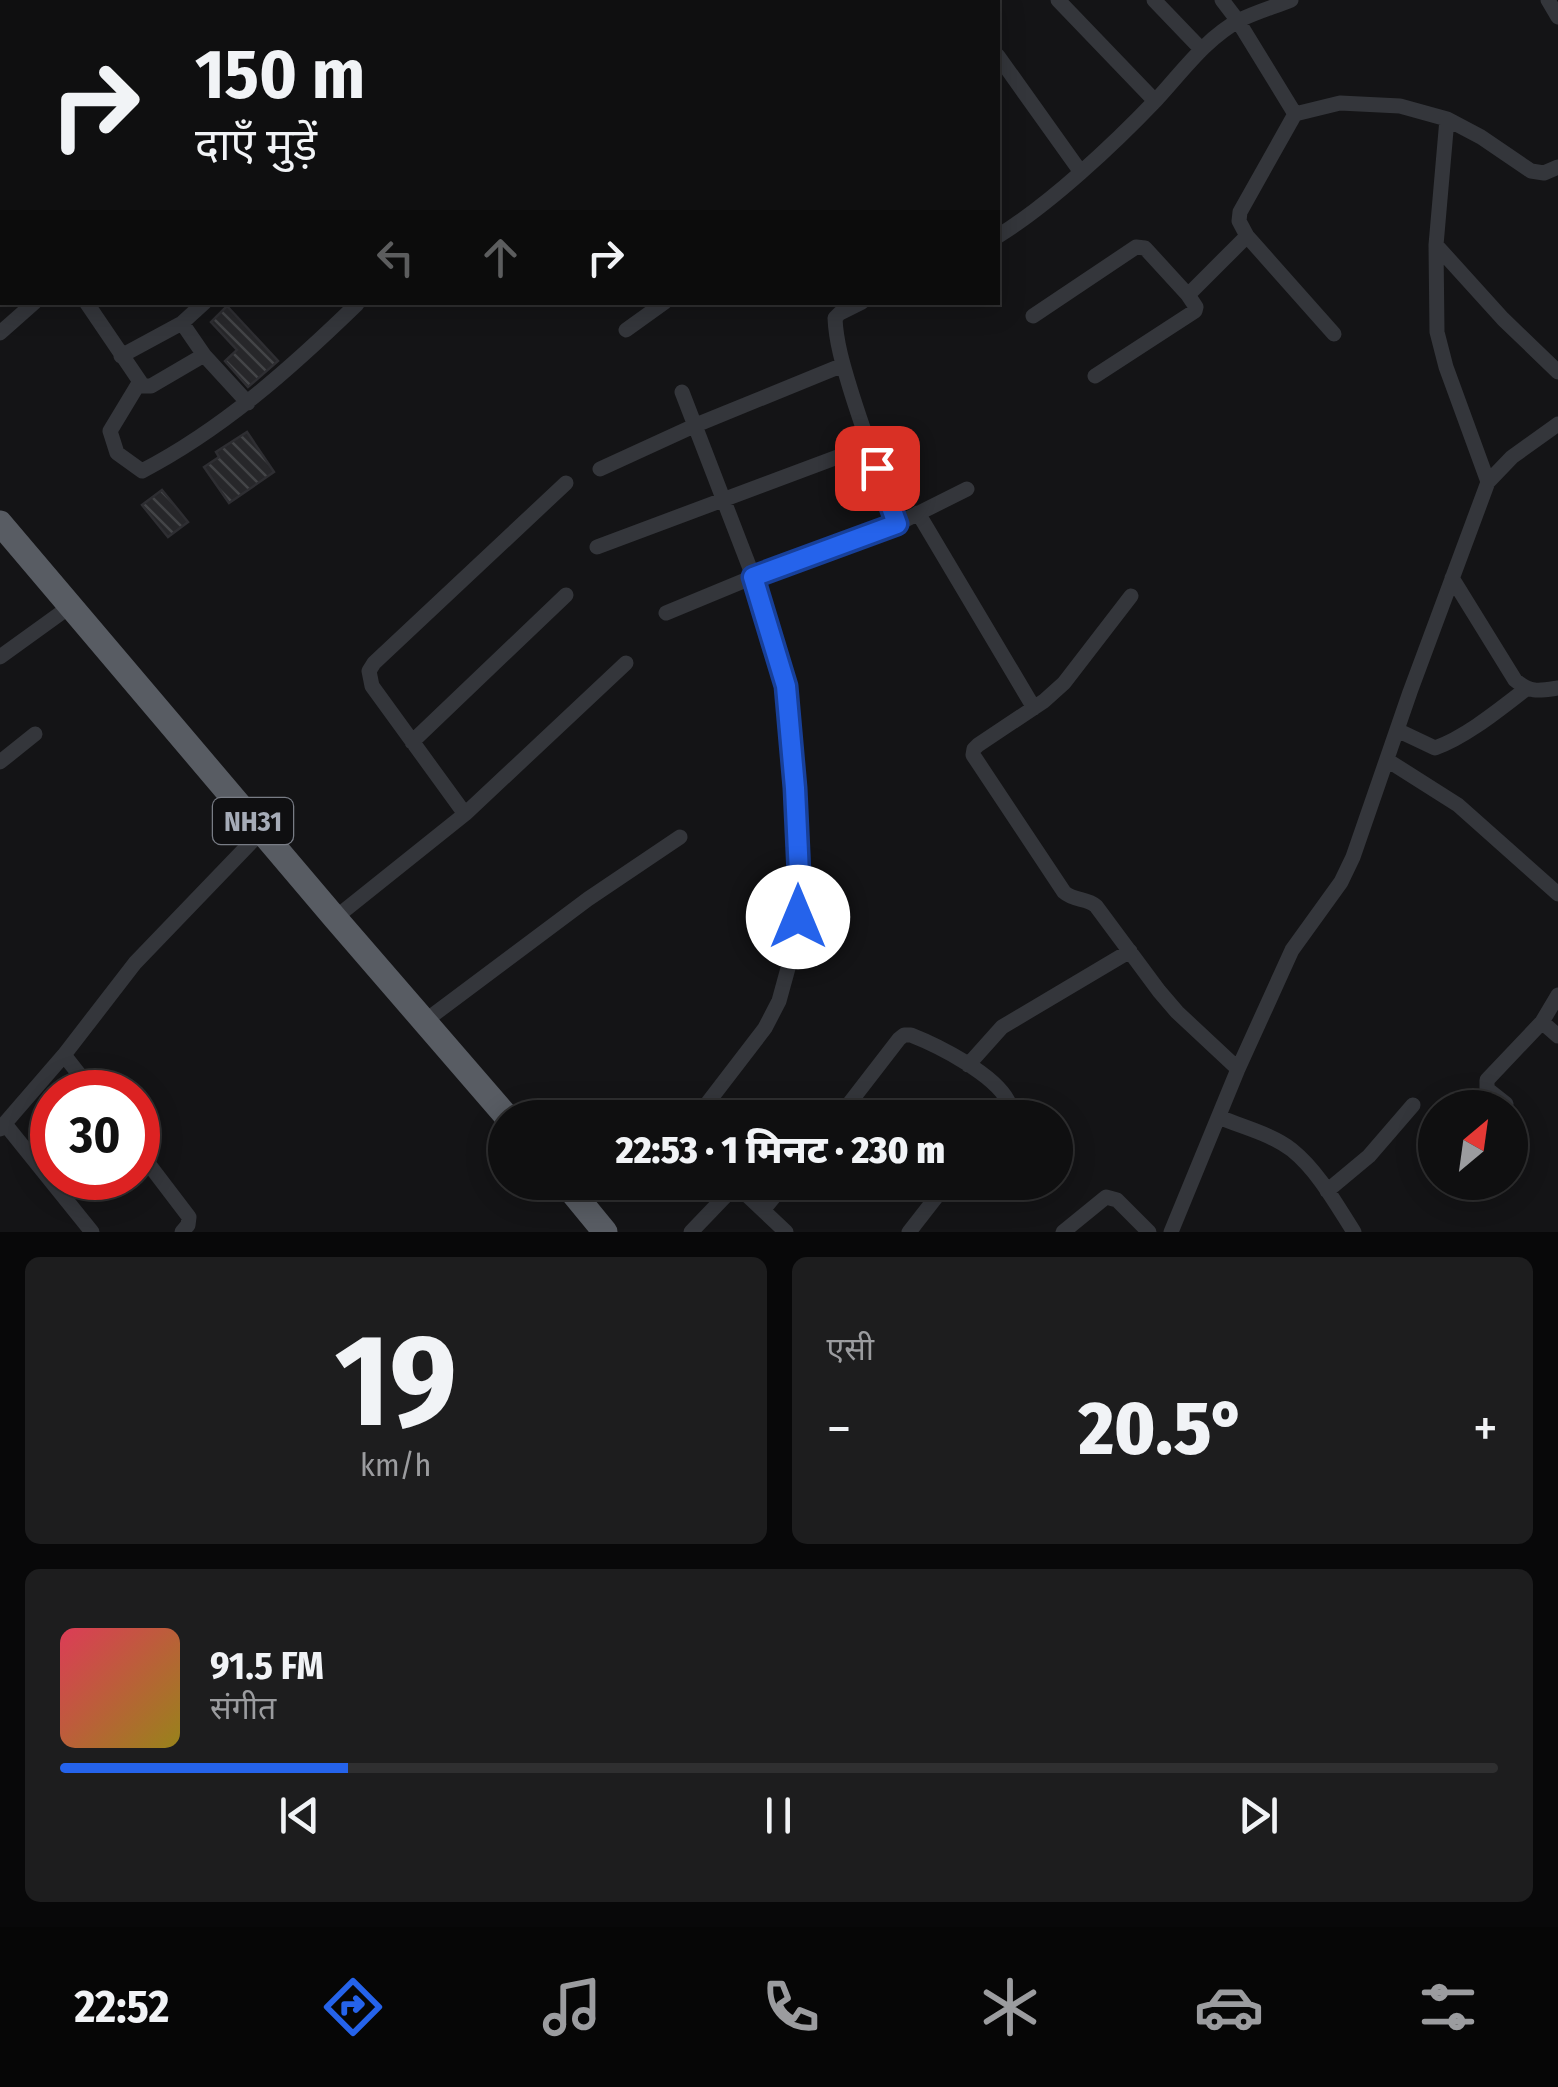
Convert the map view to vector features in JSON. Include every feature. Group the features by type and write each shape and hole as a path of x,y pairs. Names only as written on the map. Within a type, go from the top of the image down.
{"highway":[{"name":"NH31","path":"0,522 493,1100"},
{"path":"578,1200 604,1232"}],"street":[{"path":"1058,0 1155,101"},
{"path":"1154,0 1201,50"},
{"path":"1222,0 1295,114"},
{"path":"1000,235 1080,172 1155,101 1201,50 1238,21 1290,0"},
{"path":"1548,0 1558,17"},
{"path":"1000,59 1080,172"},
{"path":"1334,334 1238,221 1295,114 1340,103 1400,106 1447,119 1531,171 1544,173 1558,167"},
{"path":"1447,119 1436,244 1437,332 1488,482"},
{"path":"1188,295 1247,236"},
{"path":"1436,244 1503,319 1558,372"},
{"path":"1033,316 1136,248 1145,248 1196,307 1192,314 1095,376"},
{"path":"0,333 32,305"},
{"path":"88,305 139,382 147,387 204,355"},
{"path":"121,356 182,323 202,305"},
{"path":"139,382 110,431 117,453 142,472 248,403 356,305"},
{"path":"626,330 660,305"},
{"path":"857,305 835,318 843,365 897,524"},
{"path":"182,323 204,355 248,403"},
{"path":"600,469 843,365"},
{"path":"682,392 753,577 782,671 789,711 800,896 796,939 779,1001 765,1028 710,1100"},
{"path":"1171,1232 1292,950 1354,858 1488,482 1512,457 1558,424"},
{"path":"597,547 868,446"},
{"path":"465,814 372,686 370,671 374,663 566,483"},
{"path":"666,613 897,524 967,489"},
{"path":"918,513 1034,708"},
{"path":"1452,578 1515,680 1526,689 1558,688"},
{"path":"412,742 566,595"},
{"path":"1131,596 1064,683 978,745 974,749 975,761 1064,892 1096,906 1177,1012 1238,1069"},
{"path":"0,657 72,605"},
{"path":"335,918 465,814 626,663"},
{"path":"1397,730 1435,748 1526,689"},
{"path":"0,762 35,734"},
{"path":"1387,760 1458,806 1558,894"},
{"path":"92,1232 3,1126 135,964 261,832"},
{"path":"425,1021 588,899 680,837"},
{"path":"968,1065 1002,1026 1130,951"},
{"path":"1488,1090 1485,1083 1542,1022 1558,995"},
{"path":"1542,1022 1558,1036"},
{"path":"852,1100 904,1035 920,1038 968,1065 1002,1091 1007,1100"},
{"path":"64,1055 76,1070"},
{"path":"1327,1191 1369,1156 1413,1105"},
{"path":"1219,1118 1294,1152 1354,1232"},
{"path":"160,1179 189,1217 182,1232"},
{"path":"1063,1232 1106,1197 1117,1200 1149,1232"},
{"path":"691,1232 720,1200"},
{"path":"754,1200 786,1232"},
{"path":"764,1209 771,1200"},
{"path":"909,1232 934,1200"}],"building":[{"path":"227,306 278,361 248,387 225,361 237,350 211,322"},
{"path":"247,432 274,472 229,503 204,467 219,457 216,452"},
{"path":"162,490 188,522 168,537 142,505"}],"route":[{"path":"798,917 795,788 786,686 753,577 897,524 877,468"}]}
